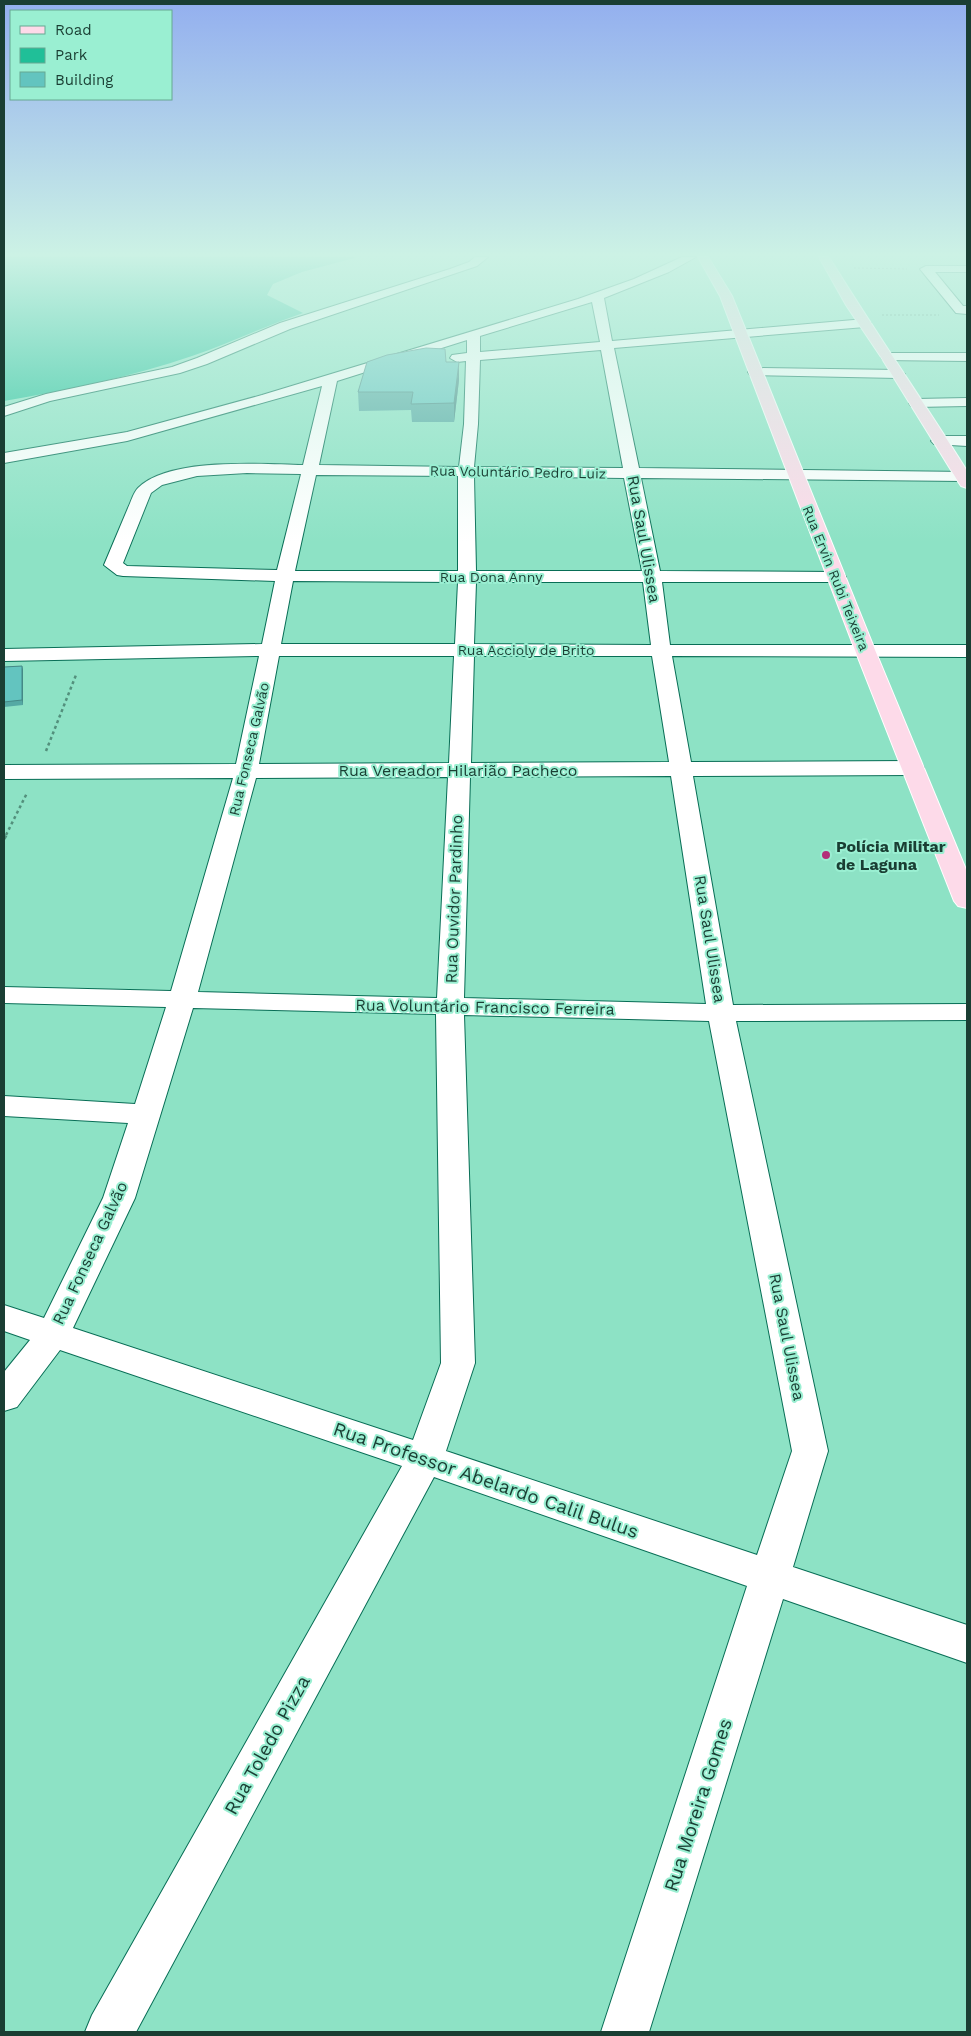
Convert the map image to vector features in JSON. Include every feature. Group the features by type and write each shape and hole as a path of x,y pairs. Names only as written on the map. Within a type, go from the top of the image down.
{"main road":[{"name":"Rua Ervin Rubi Teixeira","path":"747,352 865,650 967,900"},
{"path":"885,352 965,480"}],"street":[{"path":"4,412 46,398 174,370 223,352"},
{"path":"4,458 90,444 144,432 376,365 440,352"},
{"path":"376,365 440,359 457,352"},
{"name":"Rua Ouvidor Pardinho","path":"425,1458 458,1363 450,1006 467,577 466,472 471,424 474,352"},
{"name":"Rua Saul Ulissea","path":"609,352 652,578 661,649 721,1013 810,1451 771,1577"},
{"path":"888,357 967,357"},
{"path":"755,372 898,374"},
{"name":"Rua Fonseca Galvão","path":"4,1397 53,1335 119,1198 146,1114 182,1000 246,772 272,650 285,576 331,378"},
{"path":"916,403 967,402"},
{"path":"940,441 967,441"},
{"name":"Rua Voluntário Pedro Luiz","path":"145,572 123,570 113,565 144,491 158,480 175,475 223,469 795,475 965,480"},
{"name":"Rua Dona Anny","path":"145,572 285,576 837,577"},
{"name":"Rua Accioly de Brito","path":"4,655 272,650 661,649 967,651"},
{"name":"Rua Vereador Hilarião Pacheco","path":"4,772 913,768"},
{"name":"Rua Voluntário Francisco Ferreira","path":"4,995 721,1013 967,1012"},
{"path":"4,1106 146,1114"},
{"name":"Rua Professor Abelardo Calil Bulus","path":"4,1318 425,1458 967,1644"},
{"name":"Rua Toledo Pizza","path":"109,2032 425,1458"},
{"name":"Rua Moreira Gomes","path":"625,2032 771,1577"}],"path":[{"path":"4,839 37,773 85,653"}],"green space":[{"path":"4,352 203,352 123,377 4,401"}],"building":[{"path":"404,352 445,352 446,362 459,362 454,403 411,404 413,392 358,392 367,362"},
{"path":"22,666 22,700 4,702 4,667"}],"place":[{"name":"Polícia Militar de Laguna","path":"826,855"}]}
